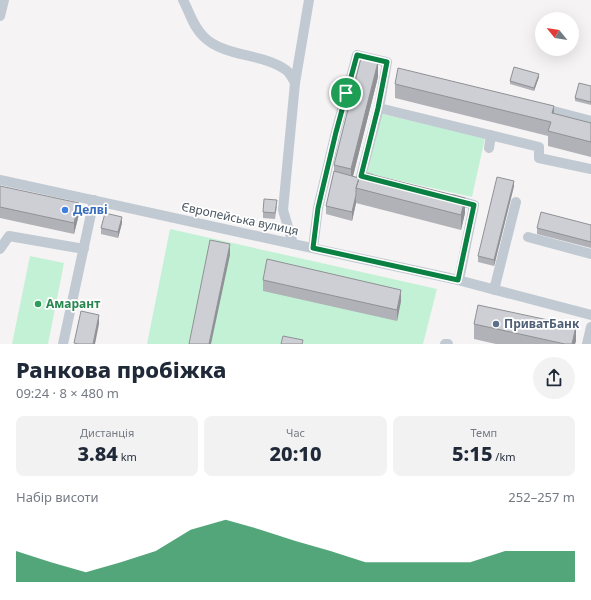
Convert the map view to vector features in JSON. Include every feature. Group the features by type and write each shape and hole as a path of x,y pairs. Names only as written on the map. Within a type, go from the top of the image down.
{"street":[{"path":"0,16 4,0"},
{"path":"183,0 192,23 203,37 214,45 264,59 288,71 295,83"},
{"path":"293,244 283,210 295,83 309,0"},
{"path":"313,248 320,201 336,132 357,55 387,62 378,108 361,176 376,180"},
{"path":"532,105 591,121"},
{"path":"378,108 539,147 539,158 591,169"},
{"path":"489,148 491,135"},
{"name":"Європейська вулиця","path":"0,180 458,280 591,315"},
{"path":"444,197 474,205 458,280"},
{"path":"64,344 94,200"},
{"path":"494,290 516,202"},
{"path":"0,249 9,236 84,248"},
{"path":"528,238 591,254"},
{"path":"587,344 591,327"}],"green space":[{"path":"382,114 485,138 472,197 366,173"},
{"path":"170,229 437,289 423,344 147,344"},
{"name":"Амарант","path":"30,256 64,263 48,344 12,344"}],"building":[{"path":"361,58 378,62 351,169 334,165"},
{"path":"514,67 539,74 534,88 510,81"},
{"path":"398,68 554,106 552,113 591,123 591,142 548,131 551,122 395,84"},
{"path":"579,83 591,86 591,102 575,98"},
{"path":"334,171 359,178 352,212 326,206"},
{"path":"361,172 465,198 461,215 356,188"},
{"path":"497,177 514,181 494,260 478,256"},
{"path":"0,186 79,203 74,223 0,207"},
{"path":"264,199 277,200 275,213 263,212"},
{"path":"541,212 591,225 591,242 537,228"},
{"path":"105,213 122,217 118,232 101,228"},
{"path":"210,240 230,244 209,344 189,344"},
{"path":"267,259 401,290 397,310 263,280"},
{"path":"478,305 576,326 572,344 565,344 474,324"},
{"path":"81,311 99,315 93,344 74,343"},
{"path":"283,336 303,340 302,344 281,344"}],"place":[{"name":"Делві","path":"65,210"},
{"name":"Амарант","path":"38,304"},
{"name":"ПриватБанк","path":"496,324"}],"route":[{"path":"357,55 387,62 378,108 361,176 474,205 458,280 313,248 318,208 346,93 357,55"}]}
